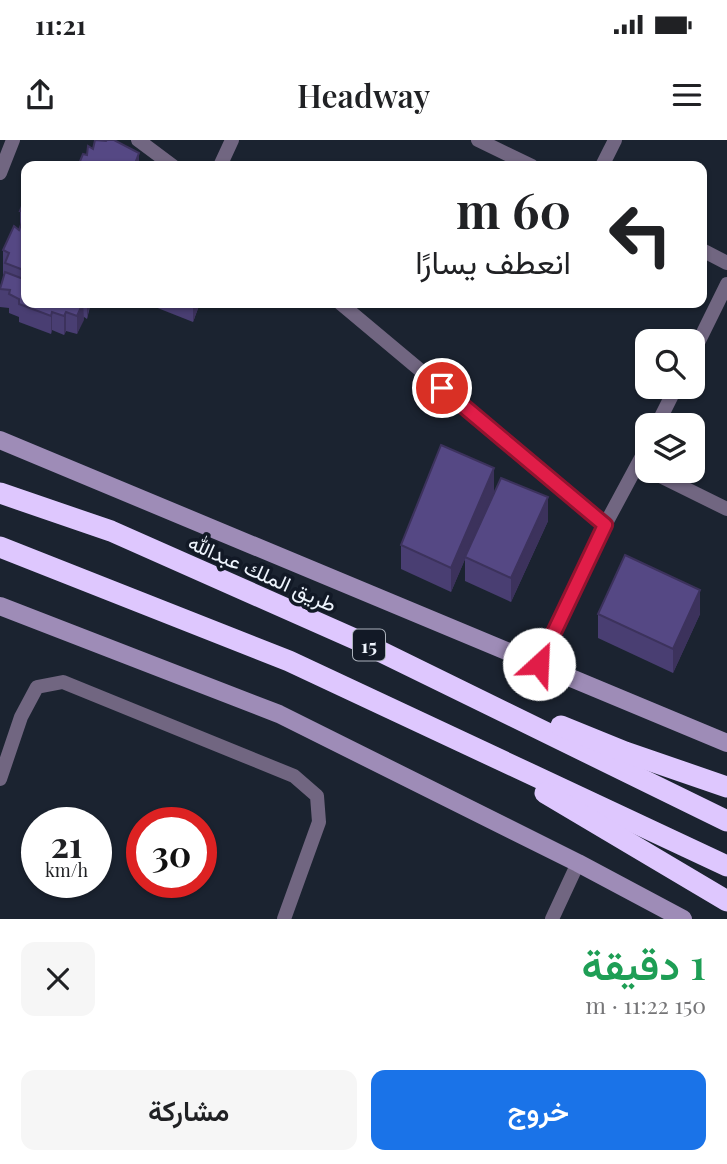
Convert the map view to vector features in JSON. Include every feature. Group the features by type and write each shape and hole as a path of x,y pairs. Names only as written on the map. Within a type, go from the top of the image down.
{"highway":[{"name":"طريق الملك عبدالله","path":"0,493 111,531 392,657 727,821"},
{"name":"15","path":"0,547 289,661 727,866"},
{"path":"392,657 625,752 727,786"},
{"path":"418,721 637,846 727,901"}],"street":[{"path":"0,173 13,140"},
{"path":"138,140 166,161"},
{"path":"222,161 232,140"},
{"path":"478,140 521,161"},
{"path":"604,161 615,140"},
{"path":"707,253 727,263"},
{"path":"705,329 727,284"},
{"path":"346,308 605,525"},
{"path":"0,440 727,743"},
{"path":"539,664 605,525 635,482"},
{"path":"675,483 727,509"},
{"path":"0,606 279,714 578,863 682,919"},
{"path":"0,779 21,717 37,687 63,682 295,776 317,796 319,822 284,919"},
{"path":"552,919 578,863"}],"building":[{"path":"95,140 114,140 139,153 136,161 80,161 83,154 87,155 88,146 93,149"},
{"path":"21,225 21,269 5,263 9,253 3,250 14,226 19,230"},
{"path":"5,272 21,278 21,305 19,299 9,294 10,290 0,289"},
{"path":"30,308 81,308 77,316 66,312 64,316 52,312 51,316"},
{"path":"441,445 494,468 451,568 401,545"},
{"path":"501,478 548,497 511,578 465,557"},
{"path":"625,555 700,590 673,649 598,614"}],"route":[{"path":"442,388 605,525 539,664"}]}
